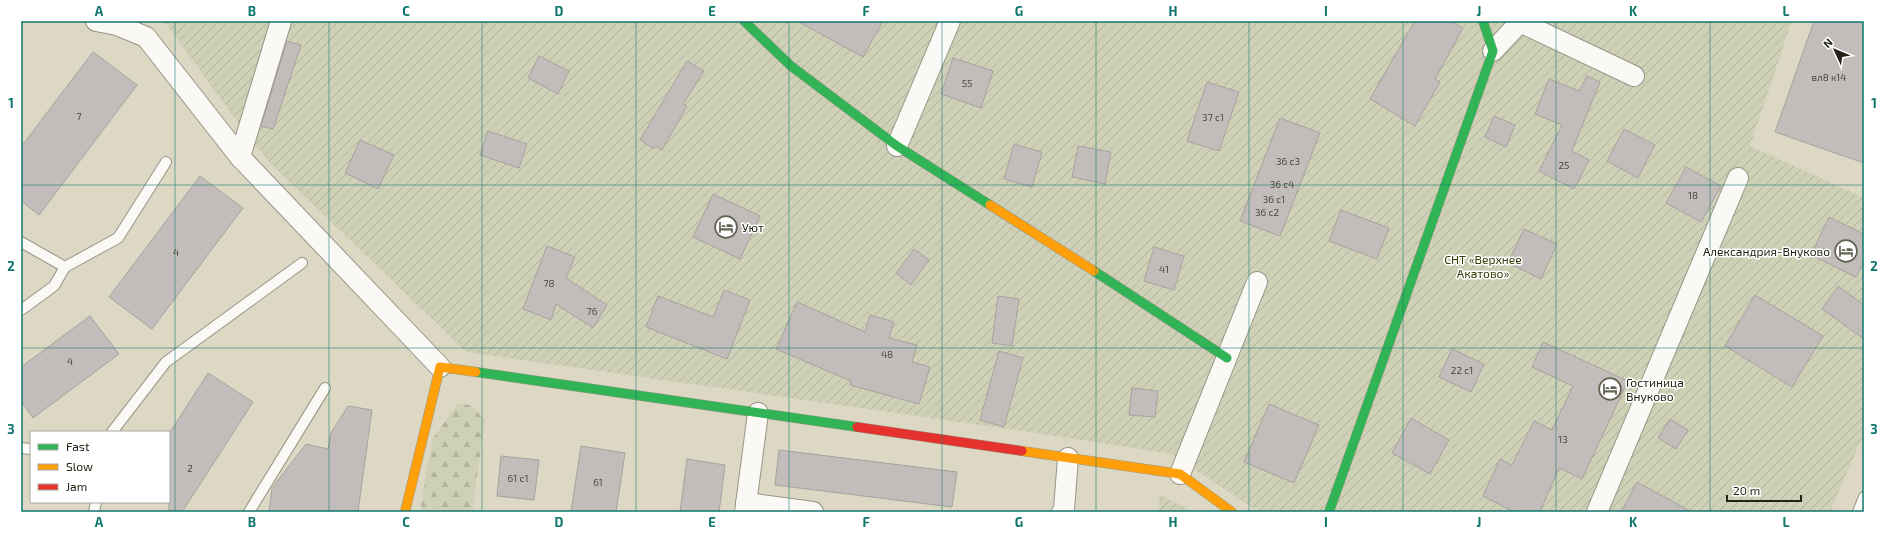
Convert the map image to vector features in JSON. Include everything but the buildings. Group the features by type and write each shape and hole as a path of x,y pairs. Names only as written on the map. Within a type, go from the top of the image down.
{"street":[{"path":"96,21 117,25 146,37 240,158 440,367 1180,474 1232,512"},
{"path":"240,158 280,21"},
{"path":"744,21 791,66 897,146 1054,244 1227,358"},
{"path":"897,146 950,21"},
{"path":"1483,21 1493,50"},
{"path":"1329,512 1493,50 1520,22 1634,76"},
{"path":"1597,512 1738,178"},
{"path":"1180,474 1257,282"},
{"path":"405,512 440,367"},
{"path":"758,413 746,507 813,512"},
{"path":"1062,512 1064,509 1068,458"}],"lane":[{"path":"21,310 54,286 65,267 118,238 166,162"},
{"path":"21,242 65,267"},
{"path":"113,431 166,362 302,263"},
{"path":"249,512 324,388"},
{"path":"1858,512 1864,497"}],"green space":[{"name":"СНТ «Верхнее Акатово»","path":"161,21 1629,21 1632,24 1634,21 1792,21 1750,146 1864,198 1864,433 1830,512 1259,512 1172,454 1036,433 466,352 270,163 233,116 165,22"},
{"path":"457,404 471,405 485,420 472,512 420,512 432,440"},
{"path":"1160,495 1194,512 1158,512"}],"traffic: fast":[{"path":"744,21 791,66 897,146 990,205"},
{"path":"1329,512 1493,51 1483,21"},
{"path":"1094,271 1227,358"},
{"path":"476,372 857,427"}],"traffic: slow":[{"path":"990,205 1094,271"},
{"path":"405,512 440,367 476,372"},
{"path":"1022,451 1180,474 1232,512"}],"traffic: jam":[{"path":"857,427 1022,451"}],"place":[{"name":"Уют","path":"726,227"},
{"name":"Александрия-Внуково","path":"1846,251"},
{"name":"Гостиница Внуково","path":"1610,389"}]}
